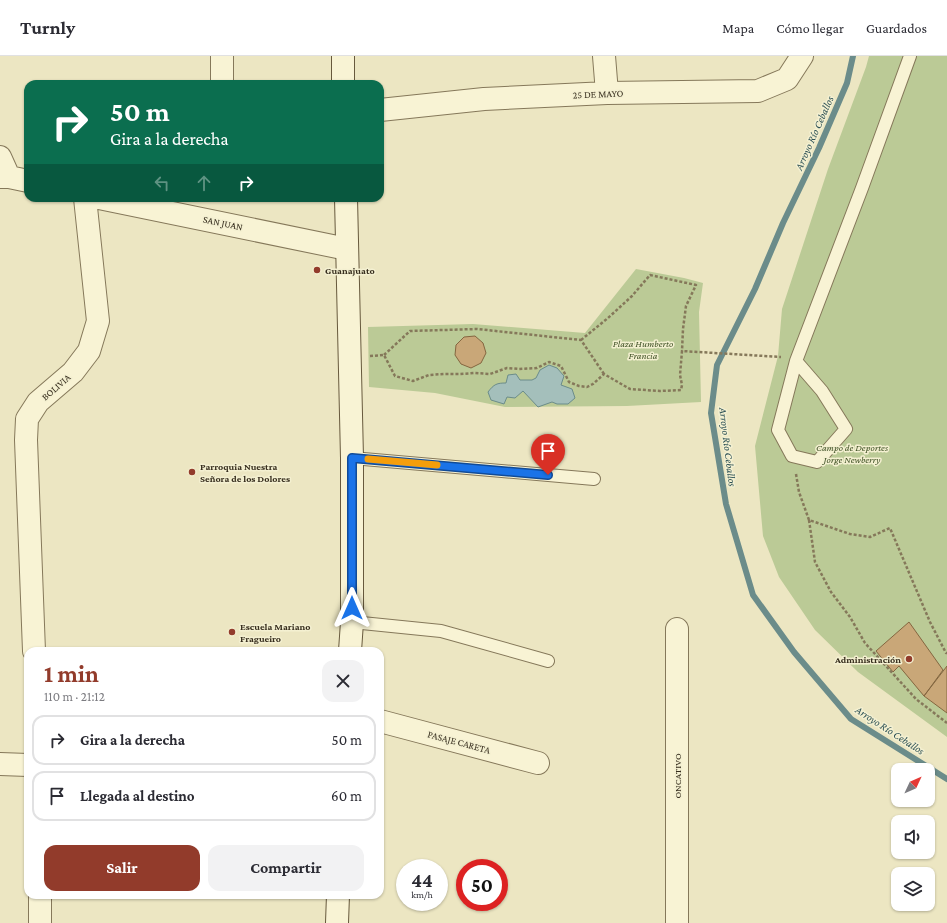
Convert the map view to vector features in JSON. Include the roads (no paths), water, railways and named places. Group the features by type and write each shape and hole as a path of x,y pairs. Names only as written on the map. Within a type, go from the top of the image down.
{"street":[{"path":"222,56 222,80"},
{"path":"343,56 343,80"},
{"path":"604,56 608,93"},
{"name":"25 DE MAYO","path":"384,110 484,99 608,93 758,91 787,79 802,56"},
{"path":"0,157 12,178"},
{"name":"BOLIVIA","path":"34,647 26,440 27,419 38,402 73,372 89,351 98,321 85,202"},
{"name":"SAN JUAN","path":"118,202 347,249"},
{"path":"346,202 352,458 352,622 350,647"},
{"name":"ONCATIVO","path":"677,629 677,923"},
{"name":"PASAJE CARETA","path":"384,722 538,762"},
{"path":"0,764 24,765"},
{"path":"40,899 40,923"},
{"path":"337,923 338,899"}],"lane":[{"path":"796,360 822,391 846,429 817,462 792,456 778,430 796,360 862,188 910,56"},
{"path":"352,458 594,480"},
{"path":"352,622 441,631 548,661"}],"water":[{"path":"549,365 557,368 564,376 561,385 572,389 575,398 568,404 557,404 552,402 538,407 523,391 515,398 507,397 504,404 491,400 488,392 496,384 506,383 508,375 516,374 520,380 532,380 536,378 540,370"}],"waterway":[{"name":"Arroyo Río Ceballos","path":"853,56 847,83 819,148 783,223 755,289 717,365 711,413 726,504 753,595 794,652 851,719 947,779"}],"place":[{"name":"Guanajuato","path":"317,270"},
{"name":"Parroquia Nuestra Señora de los Dolores","path":"192,472"},
{"name":"Escuela Mariano Fragueiro","path":"232,632"},
{"name":"Administración","path":"909,659"}],"park label":[{"name":"Plaza Humberto Francia","path":"643,348"},
{"name":"Campo de Deportes Jorge Newberry","path":"852,452"}]}
